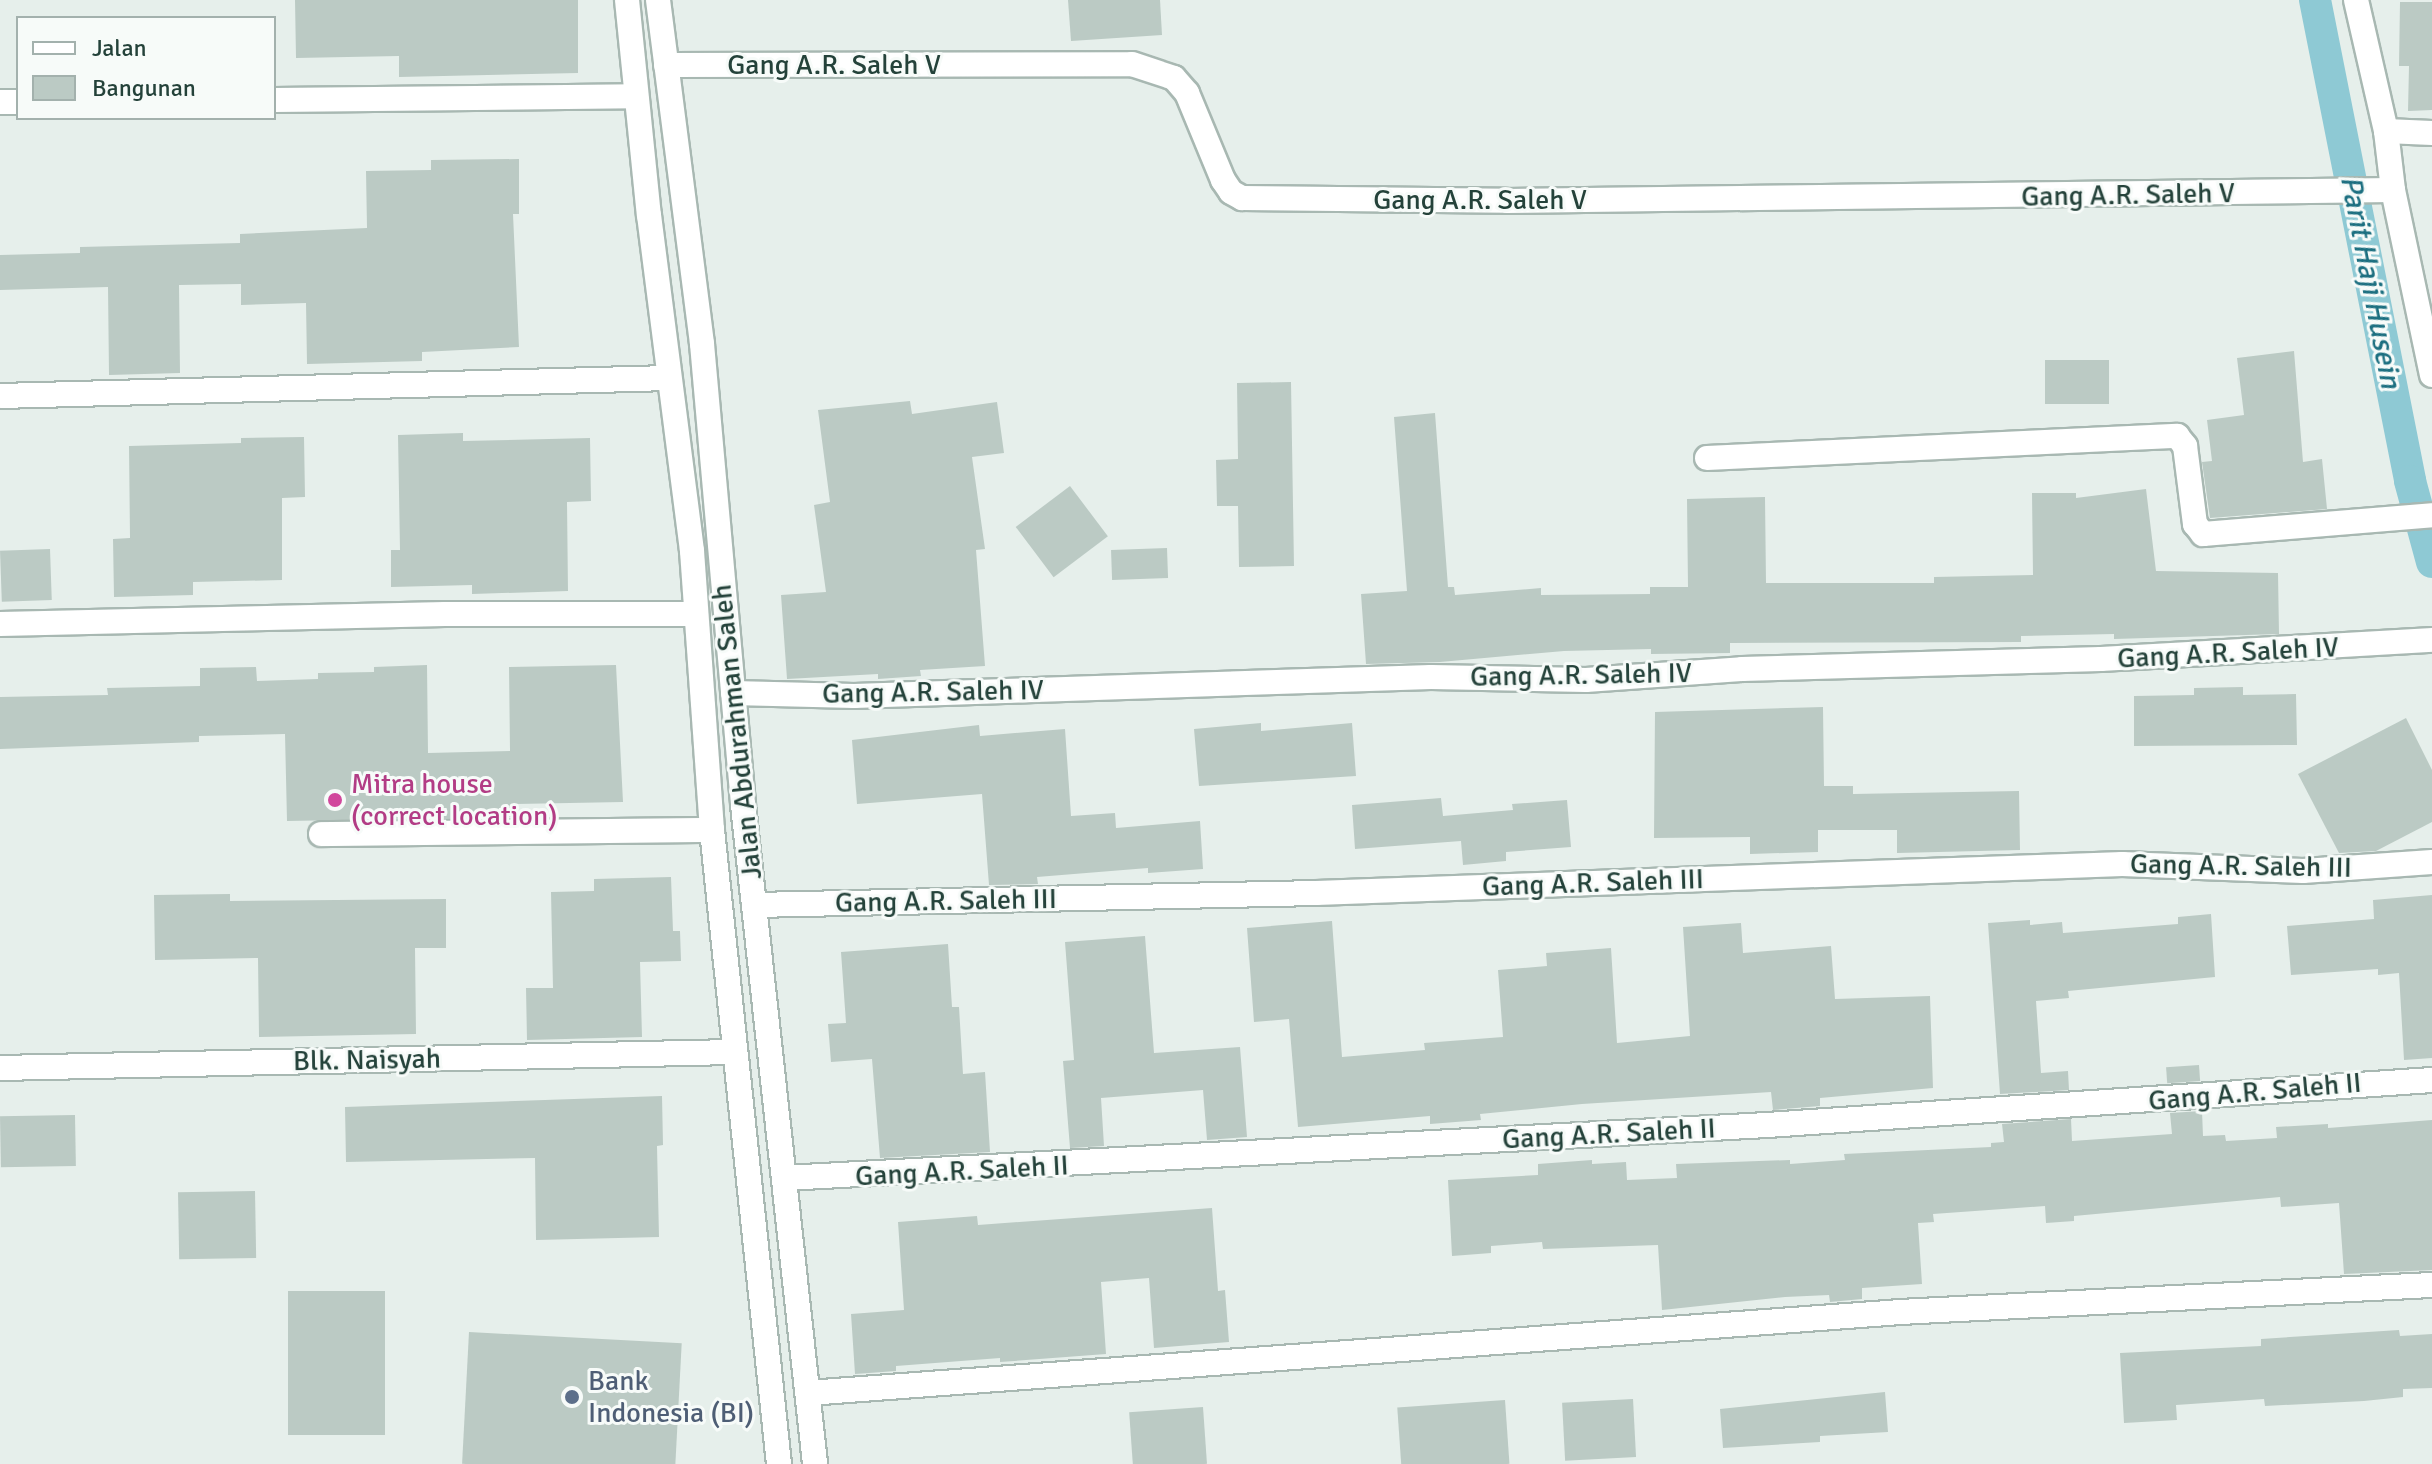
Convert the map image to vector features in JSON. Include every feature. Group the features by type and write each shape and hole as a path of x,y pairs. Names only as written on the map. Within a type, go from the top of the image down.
{"street":[{"name":"Jalan Abdurahman Saleh","path":"627,0 635,96 692,551 712,830 779,1464"},
{"name":"Jalan Abdurahman Saleh","path":"658,0 702,344 754,905 815,1464"},
{"path":"2356,0 2386,131 2393,190 2432,375"},
{"name":"Gang A.R. Saleh V","path":"666,65 1132,64 1174,78 1187,93 1223,180 1231,192 1242,198 1507,201 2393,190"},
{"path":"276,100 635,96"},
{"path":"2386,131 2432,133"},
{"path":"0,396 669,378"},
{"path":"1707,458 2177,436 2185,446 2195,524 2203,534 2432,515"},
{"path":"692,551 719,550"},
{"path":"0,624 445,614 695,614"},
{"name":"Gang A.R. Saleh IV","path":"733,693 854,696 1431,677 1586,680 1742,669 2101,659 2430,641"},
{"path":"321,834 712,830"},
{"name":"Gang A.R. Saleh III","path":"754,905 1316,893 2122,864 2303,871 2432,862"},
{"name":"Blk. Naisyah","path":"0,1068 734,1052"},
{"name":"Gang A.R. Saleh II","path":"785,1178 1283,1154 2432,1080"},
{"path":"808,1393 1900,1312 2432,1285"}],"building":[{"path":"295,0 578,0 578,73 399,77 399,56 296,58"},
{"path":"1068,0 1160,0 1162,35 1071,41"},
{"path":"2400,2 2432,2 2432,110 2408,111 2409,66 2399,66"},
{"path":"519,159 519,214 513,214 519,347 422,352 422,361 307,364 306,303 241,305 241,284 179,285 180,373 109,375 108,287 0,290 0,255 80,253 80,247 240,243 240,234 367,228 366,171 431,170 431,160"},
{"path":"2294,351 2303,462 2322,459 2327,509 2210,518 2202,462 2212,461 2207,420 2244,415 2237,358"},
{"path":"2045,360 2109,360 2109,404 2045,404"},
{"path":"1291,382 1294,566 1239,567 1238,506 1217,506 1216,460 1238,459 1237,383"},
{"path":"910,401 912,414 997,402 1004,453 972,457 985,549 976,550 985,666 920,670 921,676 878,679 878,674 787,679 781,595 826,592 814,505 830,502 818,410"},
{"path":"1435,413 1448,587 1454,587 1455,595 1541,588 1541,595 1650,594 1650,587 1688,587 1687,499 1765,497 1766,583 1934,583 1934,577 2033,575 2032,493 2076,493 2076,498 2146,489 2156,571 2278,573 2279,634 2114,639 2114,634 2021,636 2021,642 1730,643 1730,653 1651,654 1651,649 1564,651 1440,662 1366,664 1361,594 1407,591 1394,417"},
{"path":"463,433 463,441 590,438 591,501 567,502 568,591 472,594 472,585 391,587 391,550 400,550 398,435"},
{"path":"304,437 305,497 282,498 282,580 193,582 193,595 114,597 113,539 130,538 129,446 241,443 241,438"},
{"path":"1070,486 1108,536 1054,577 1016,527"},
{"path":"1167,548 1168,578 1112,580 1111,550"},
{"path":"50,549 52,600 2,602 0,551"},
{"path":"427,665 428,753 510,751 509,667 616,665 623,802 516,804 516,817 287,821 285,734 199,736 199,742 0,749 0,697 108,695 107,688 200,686 200,668 256,667 257,681 318,679 318,673 374,672 374,667"},
{"path":"2243,687 2243,695 2296,694 2297,745 2134,746 2134,696 2194,695 2194,688"},
{"path":"1823,707 1824,786 1853,786 1853,794 2019,791 2020,850 1897,853 1897,830 1818,830 1818,852 1750,854 1750,837 1654,838 1655,712"},
{"path":"2406,718 2432,770 2432,822 2376,851 2339,853 2298,774"},
{"path":"1261,723 1261,731 1352,723 1356,776 1199,786 1194,729"},
{"path":"979,725 980,736 1065,729 1071,816 1115,813 1116,828 1200,821 1203,869 1148,873 1148,868 1037,877 1038,884 989,885 982,794 857,804 852,740"},
{"path":"1441,798 1443,816 1513,810 1512,804 1567,800 1571,847 1506,852 1506,861 1463,865 1461,841 1355,849 1352,805"},
{"path":"671,877 673,931 680,931 681,961 640,962 642,1037 527,1040 526,988 553,988 551,892 594,891 594,879"},
{"path":"230,894 230,901 446,899 446,948 415,948 416,1034 259,1037 258,958 155,960 154,895"},
{"path":"2432,895 2432,1058 2404,1060 2399,973 2378,975 2378,969 2291,975 2287,926 2374,919 2373,900"},
{"path":"2211,914 2215,977 2068,991 2069,998 2036,1001 2041,1073 2068,1071 2069,1090 2000,1094 1988,923 2030,920 2030,925 2062,922 2063,933 2178,924 2178,917"},
{"path":"1332,921 1342,1057 1425,1050 1424,1043 1503,1037 1498,970 1547,966 1546,953 1611,948 1617,1043 1690,1036 1683,927 1741,923 1743,953 1831,946 1835,999 1930,996 1933,1088 1820,1098 1820,1106 1773,1110 1771,1092 1582,1104 1480,1114 1481,1120 1430,1124 1430,1116 1298,1127 1289,1019 1254,1022 1247,928"},
{"path":"1145,936 1154,1053 1240,1047 1247,1137 1207,1140 1203,1090 1101,1098 1104,1146 1070,1148 1063,1061 1074,1060 1065,942"},
{"path":"948,944 952,1007 959,1007 963,1074 985,1072 990,1152 880,1158 872,1059 831,1062 828,1024 846,1023 841,952"},
{"path":"2199,1065 2200,1081 2167,1083 2166,1067"},
{"path":"662,1096 663,1145 657,1146 659,1237 536,1240 535,1158 346,1162 345,1107"},
{"path":"2202,1111 2203,1136 2225,1135 2226,1141 2277,1138 2276,1127 2328,1124 2328,1128 2432,1120 2432,1270 2344,1274 2339,1203 2281,1207 2280,1197 2074,1216 2074,1221 2046,1223 2045,1206 1933,1214 1934,1222 1918,1223 1922,1284 1862,1288 1862,1299 1830,1302 1829,1295 1785,1297 1662,1310 1658,1245 1543,1249 1542,1242 1491,1246 1491,1253 1452,1256 1448,1180 1538,1175 1538,1164 1592,1160 1592,1164 1626,1162 1627,1180 1677,1178 1676,1164 1790,1160 1790,1164 1845,1160 1844,1154 1991,1147 1991,1143 2004,1142 2002,1124 2071,1119 2072,1141 2172,1134 2170,1113"},
{"path":"75,1115 76,1166 1,1167 0,1116"},
{"path":"255,1191 256,1258 179,1259 178,1192"},
{"path":"1212,1208 1218,1291 1225,1290 1229,1342 1154,1348 1149,1278 1101,1282 1106,1354 896,1366 896,1371 855,1374 851,1314 904,1310 898,1222 977,1216 978,1225"},
{"path":"288,1291 385,1291 385,1435 288,1435"},
{"path":"2399,1330 2400,1336 2432,1334 2432,1388 2403,1389 2403,1397 2364,1401 2265,1406 2264,1399 2176,1405 2177,1420 2124,1423 2120,1353 2261,1346 2261,1339"},
{"name":"Bank Indonesia (BI)","path":"469,1332 682,1343 675,1464 462,1464"},
{"path":"1885,1392 1888,1432 1820,1436 1820,1442 1723,1448 1720,1409"},
{"path":"1633,1399 1636,1457 1565,1461 1562,1403"},
{"path":"1505,1400 1509,1464 1401,1464 1397,1408"},
{"path":"1203,1407 1207,1464 1133,1464 1129,1412"}],"waterway":[{"name":"Parit Haji Husein","path":"2315,0 2410,481 2432,562"}],"place":[{"name":"Mitra house (correct location)","path":"335,800"},
{"name":"Bank Indonesia (BI)","path":"572,1397"}]}
